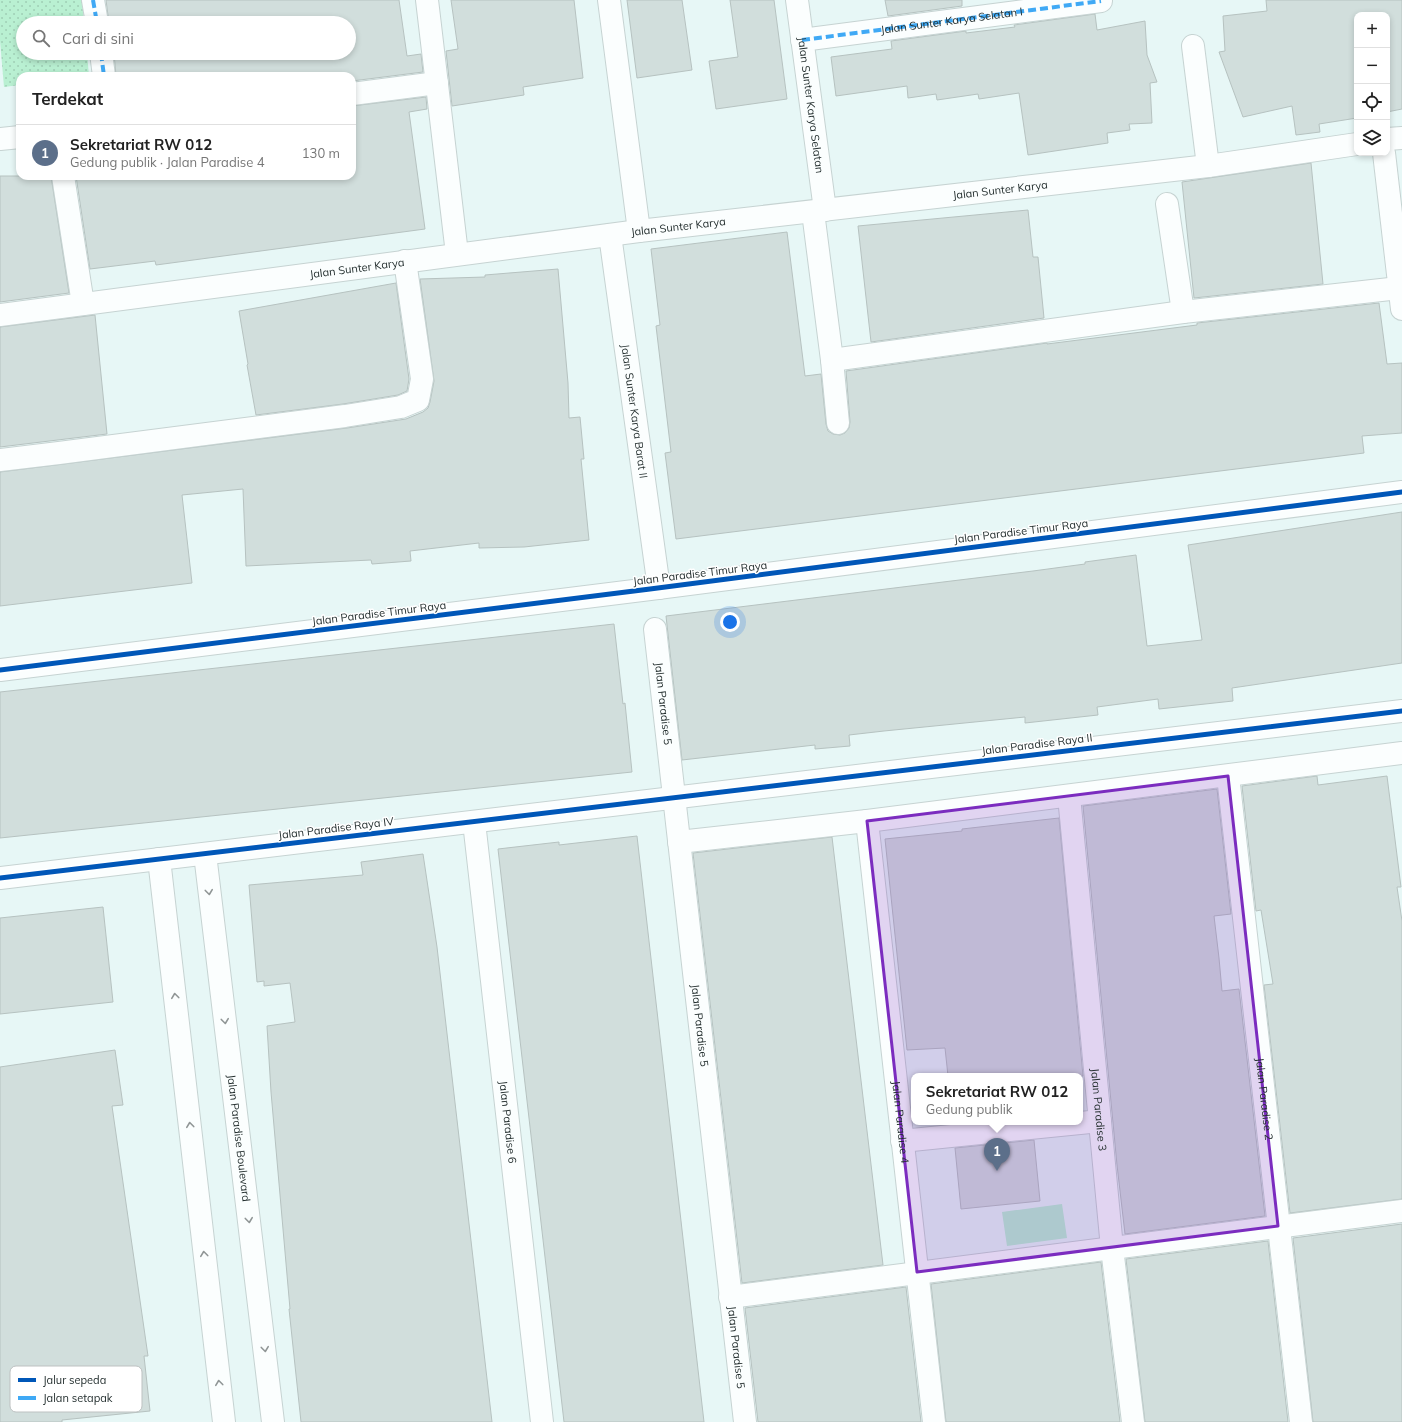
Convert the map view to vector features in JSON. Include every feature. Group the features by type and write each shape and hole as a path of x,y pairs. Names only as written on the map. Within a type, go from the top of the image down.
{"street":[{"path":"94,0 96,16"},
{"path":"427,0 457,254"},
{"path":"609,0 639,231"},
{"name":"Jalan Sunter Karya Selatan","path":"797,0 819,211 838,422"},
{"name":"Jalan Sunter Karya Selatan I","path":"802,40 1101,1"},
{"path":"1193,46 1208,166"},
{"path":"102,60 103,72"},
{"path":"356,93 437,83"},
{"path":"0,139 16,137"},
{"path":"1390,140 1402,138"},
{"name":"Jalan Sunter Karya","path":"0,315 639,231 1208,166 1354,144"},
{"path":"832,360 1183,312 1401,299 1384,156"},
{"path":"64,180 83,304"},
{"path":"1167,204 1183,312"},
{"name":"Jalan Sunter Karya Barat II","path":"610,235 659,588"},
{"path":"0,460 345,416 401,407 418,400 422,379 405,262"},
{"name":"Jalan Paradise Timur Raya","path":"0,670 659,588 1402,492"},
{"name":"Jalan Paradise 5","path":"655,629 745,1422"},
{"name":"Jalan Paradise Raya II","path":"675,798 1402,711"},
{"path":"679,842 867,822 1402,753"},
{"name":"Jalan Paradise 2","path":"1228,776 1300,1422"},
{"name":"Jalan Paradise 3","path":"1069,796 1112,1248 1133,1422"},
{"name":"Jalan Paradise Raya IV","path":"0,878 675,798"},
{"name":"Jalan Paradise 6","path":"474,822 542,1422"},
{"name":"Jalan Paradise 4","path":"867,822 934,1422"},
{"name":"Jalan Paradise Boulevard","path":"205,854 274,1422"},
{"path":"159,859 224,1422"},
{"path":"1083,1123 1100,1121"},
{"path":"902,1141 1060,1125"},
{"path":"730,1297 1402,1211"}],"highlighted area":[{"path":"1228,776 1278,1226 917,1272 867,821"}],"green space":[{"path":"0,0 82,0 83,16 16,16 16,60 88,60 89,72 16,72 16,86 4,87 0,41"},
{"path":"1062,1204 1067,1238 1007,1246 1002,1212"}],"building":[{"path":"106,0 399,0 407,56 421,54 423,72 356,80 356,72 116,72 115,60 356,60 356,16 108,16"},
{"path":"451,0 574,0 583,78 523,87 524,95 452,106 446,51 458,49"},
{"path":"627,0 682,0 692,70 637,78"},
{"path":"730,0 774,0 787,99 716,109 709,61 738,57"},
{"path":"885,0 962,0 962,6 888,16"},
{"path":"1266,0 1402,0 1402,109 1390,111 1390,12 1354,12 1354,118 1319,124 1320,132 1296,135 1292,106 1243,117 1219,52 1225,51 1223,16 1267,11"},
{"path":"1095,14 1097,30 1145,21 1147,55 1157,82 1150,83 1152,123 1129,124 1130,130 1107,133 1108,143 1028,155 1019,93 979,99 978,94 937,100 936,94 908,98 907,86 836,96 831,57 892,49 891,41 966,31 966,33 1015,27 1014,25"},
{"path":"426,97 427,109 409,112 425,229 156,265 155,261 90,269 77,180 356,180 356,106"},
{"path":"1311,163 1323,284 1194,298 1182,182"},
{"path":"0,176 16,176 16,180 52,180 69,293 0,302"},
{"path":"1028,210 1033,257 1038,257 1044,318 871,342 858,226"},
{"path":"787,232 805,376 821,374 826,424 828,431 833,434 840,435 845,433 849,428 850,422 846,371 1047,343 1197,325 1197,323 1379,303 1387,364 1402,363 1402,433 1362,436 1364,453 676,539 665,453 671,452 656,326 660,325 651,249"},
{"path":"558,269 568,383 569,418 580,417 584,459 581,459 589,540 524,547 479,548 479,543 410,551 411,561 372,564 371,560 246,566 243,489 182,495 192,583 0,606 0,472 347,428 406,419 423,412 428,408 434,381 420,279 485,277 485,275"},
{"path":"396,283 409,379 407,391 398,395 343,404 256,415 239,311"},
{"path":"95,315 107,434 0,447 0,327"},
{"path":"1402,512 1402,663 1232,688 1233,701 1159,709 1158,699 1097,707 1098,715 1025,723 1025,717 884,731 849,735 850,746 815,749 815,745 682,760 666,616 1033,571 1136,555 1147,646 1202,640 1188,545"},
{"path":"614,624 623,704 625,703 632,772 0,838 0,692"},
{"path":"1317,776 1318,785 1387,776 1401,887 1397,887 1402,921 1402,1199 1290,1213 1264,985 1273,984 1261,910 1256,911 1242,786"},
{"path":"1217,789 1231,914 1214,916 1222,991 1239,989 1265,1216 1125,1234 1117,1165 1083,806"},
{"path":"1059,818 1083,1073 948,1073 945,1048 907,1050 885,839 962,831 962,829"},
{"path":"637,836 704,1422 564,1422 498,849 559,842 559,845"},
{"path":"832,837 883,1265 742,1283 693,853"},
{"path":"423,854 437,947 492,1422 301,1422 289,1309 267,1026 295,1022 290,983 264,986 264,981 257,982 249,885 363,875 361,862"},
{"path":"103,907 113,1002 0,1014 0,918"},
{"path":"115,1050 123,1105 112,1106 148,1356 144,1356 150,1411 142,1412 142,1366 10,1366 10,1412 140,1412 62,1420 62,1422 0,1422 0,1067"},
{"path":"1034,1140 1040,1201 961,1209 955,1148"},
{"path":"1402,1224 1402,1422 1313,1422 1293,1238"},
{"path":"1268,1241 1288,1422 1145,1422 1126,1259"},
{"path":"1101,1262 1120,1422 946,1422 931,1284"},
{"path":"906,1287 921,1422 758,1422 745,1308"}],"marked path":[{"path":"93,0 96,16"},
{"path":"802,40 1101,1"},
{"path":"102,60 103,72"}],"cycle path":[{"path":"0,670 650,589 1402,492"},
{"path":"0,878 1402,711"}],"place":[{"name":"Sekretariat RW 012","path":"997,1171"}]}
